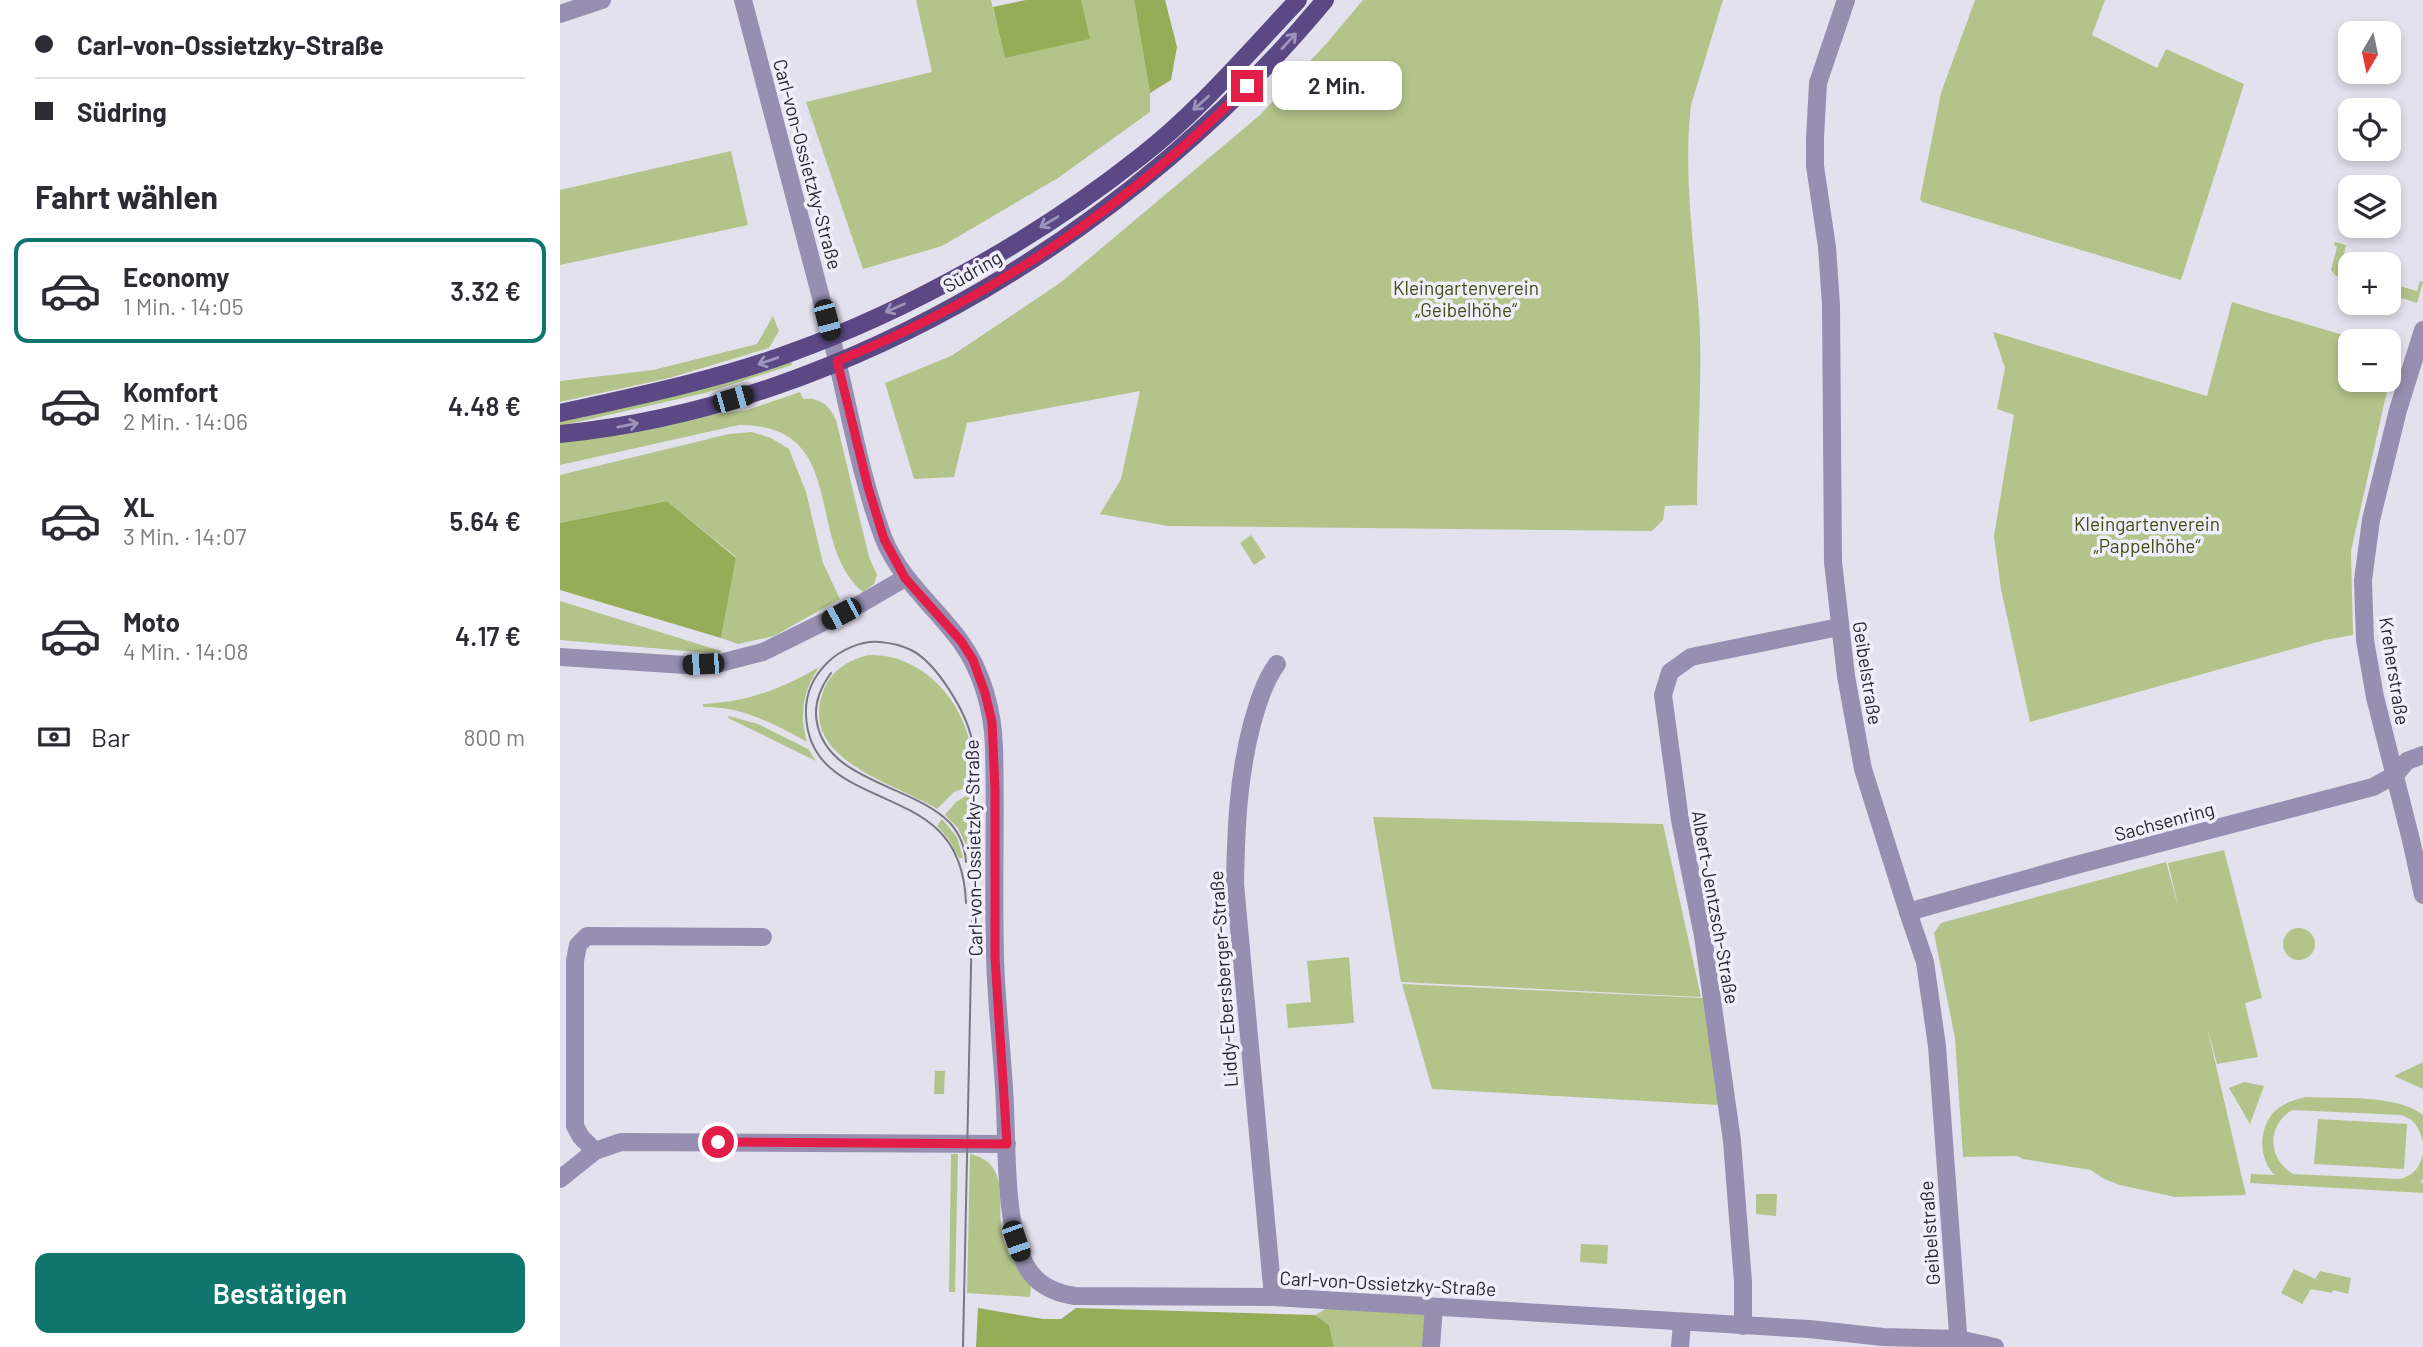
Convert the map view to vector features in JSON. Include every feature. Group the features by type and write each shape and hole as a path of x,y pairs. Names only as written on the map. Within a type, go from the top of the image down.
{"main road":[{"name":"Südring","path":"560,413 650,394 741,370 831,336 956,277 1076,204 1142,156 1208,97 1298,0"},
{"name":"Südring","path":"560,434 662,418 762,390 800,377 918,325 981,291 1069,235 1133,187 1230,103 1325,0"}],"street":[{"name":"Carl-von-Ossietzky-Straße","path":"743,0 868,487 884,539 905,578 961,641 973,660 992,722 995,789 995,957 1011,1220 1016,1241 1029,1272 1045,1286 1075,1296 1273,1297 1809,1329 1995,1347"},
{"name":"Geibelstraße","path":"1846,0 1818,83 1815,138 1815,166 1832,304 1833,562 1846,676 1863,769 1926,962 1937,1046 1959,1343"},
{"path":"560,14 591,2"},
{"name":"Kreherstraße","path":"2423,330 2408,373 2371,520 2363,580 2367,650 2375,697 2423,895"},
{"path":"560,657 686,665 720,663 763,652 905,578"},
{"name":"Albert-Jentzsch-Straße","path":"1744,1326 1732,1141 1703,936 1680,820 1663,695 1670,672 1691,657 1839,627"},
{"name":"Liddy-Ebersberger-Straße","path":"1273,1297 1235,884 1236,817 1243,757 1257,704 1268,676 1277,664"},
{"name":"Sachsenring","path":"1908,912 2373,787 2395,775 2407,761 2423,755"},
{"path":"595,1150 581,1137 575,1126 575,961 578,945 587,936 763,937"},
{"path":"560,1179 595,1150 621,1142 1007,1144"},
{"path":"1431,1347 1434,1307"},
{"path":"1680,1347 1682,1322"},
{"name":"Carl-von-Ossietzky-Straße","path":"1882,1337 1915,1347"}],"green space":[{"path":"916,0 991,0 1005,57 1089,39 1081,0 1134,0 1150,93 1150,112 1058,178 942,246 863,269 806,102 932,72"},
{"path":"1026,0 1081,0 1090,39 1005,58 993,7"},
{"path":"1134,0 1165,0 1177,47 1171,80 1150,93"},
{"name":"Kleingartenverein „Geibelhöhe“","path":"1363,0 1723,0 1691,105 1689,131 1689,183 1700,337 1697,505 1665,506 1663,520 1652,531 1168,526 1100,514 1121,479 1140,391 967,423 954,477 914,479 885,383 951,356 1060,283 1260,115"},
{"path":"1975,0 2105,0 2092,35 2157,68 2166,49 2244,84 2181,280 1922,202 1920,199 1941,93"},
{"path":"731,151 748,225 560,265 560,190"},
{"path":"2335,242 2346,245 2344,252 2338,252 2338,277 2331,270 2337,247"},
{"path":"2420,281 2423,282 2417,303 2401,298 2401,286 2417,291"},
{"name":"Kleingartenverein „Pappelhöhe“","path":"2232,302 2338,334 2338,392 2387,392 2351,551 2353,635 2325,640 2030,722 2001,589 1994,536 2014,415 1997,409 2005,368 1993,332 2207,396"},
{"path":"773,316 779,331 769,348 669,378 560,402 560,381 653,370 757,344"},
{"path":"791,361 792,365 705,393 560,426 560,419"},
{"path":"800,392 803,399 814,399 823,403 831,410 836,420 869,557 877,575 874,584 863,592 845,571 834,545 812,464 797,444 774,430 739,425 560,465 560,441 620,434 701,416 747,410"},
{"path":"752,432 771,438 789,449 806,492 823,563 840,599 774,636 738,644 721,638 736,557 667,501 560,523 560,475 729,434"},
{"path":"667,501 736,558 721,638 560,590 560,523"},
{"path":"1251,535 1266,557 1254,565 1240,543"},
{"path":"560,601 721,651 720,654 560,640"},
{"path":"869,655 886,656 918,668 944,691 962,720 970,748 972,786 954,792 937,809 856,767 838,753 825,737 819,718 825,687 840,668"},
{"path":"819,667 809,685 804,703 803,722 807,742 744,713 703,707 703,704 734,701 764,693"},
{"path":"729,716 758,724 808,749 816,761 728,718"},
{"path":"971,796 970,849 958,828 945,815 956,802"},
{"path":"1373,817 1663,824 1701,997 1401,982"},
{"path":"942,819 957,837 963,858 959,858 948,838 937,826"},
{"path":"2224,850 2262,998 2245,1003 2258,1057 2217,1064 2207,1027 2246,1195 2175,1197 2120,1185 2091,1170 2017,1156 1963,1157 1955,1038 1934,933 1941,923 2166,862 2179,909 2168,863"},
{"path":"2299,928 2310,933 2315,944 2310,955 2299,960 2288,955 2283,944 2288,933"},
{"path":"1349,957 1354,1023 1288,1028 1286,1004 1311,1002 1307,961"},
{"path":"1402,984 1703,998 1719,1105 1432,1089"},
{"path":"2423,1062 2423,1089 2394,1076"},
{"path":"935,1071 945,1071 944,1094 934,1094"},
{"path":"2244,1082 2264,1086 2250,1124 2229,1088"},
{"path":"2305,1097 2367,1099 2412,1108 2423,1115 2423,1143 2416,1125 2401,1115 2292,1110 2274,1133 2275,1151 2285,1168 2293,1174 2399,1179 2415,1170 2423,1153 2423,1179 2420,1182 2423,1183 2423,1193 2250,1183 2251,1174 2275,1175 2265,1161 2262,1143 2269,1118 2282,1106"},
{"path":"2318,1119 2407,1124 2404,1169 2314,1164"},
{"path":"951,1154 958,1154 955,1292 949,1292"},
{"path":"970,1154 983,1158 996,1175 1004,1241 1031,1287 1030,1297 967,1293"},
{"path":"1756,1194 1777,1194 1776,1216 1756,1214"},
{"path":"1581,1244 1608,1245 1607,1264 1580,1262"},
{"path":"2294,1269 2315,1279 2320,1271 2351,1278 2348,1294 2311,1289 2302,1304 2281,1293"},
{"path":"1324,1300 1434,1307 1431,1347 1334,1347 1329,1325 1315,1315 1324,1310"},
{"path":"978,1308 1043,1319 1061,1319 1076,1308 1315,1315 1329,1325 1334,1347 976,1347"}],"tram line":[{"path":"963,1347 975,777 973,745 964,716 949,689 921,656 907,648 888,643 873,642 852,647 827,663 811,687 806,715 811,740 822,759 837,774 920,816 945,837 959,864 966,903"},
{"path":"831,673 821,690 816,709 817,723 824,743 854,771 916,800 950,823 961,841 966,862"}],"route":[{"path":"718,1142 1007,1144 995,957 995,789 992,722 973,660 961,641 905,578 884,539 868,487 837,361 918,325 981,291 1069,235 1190,140 1247,86"}]}
